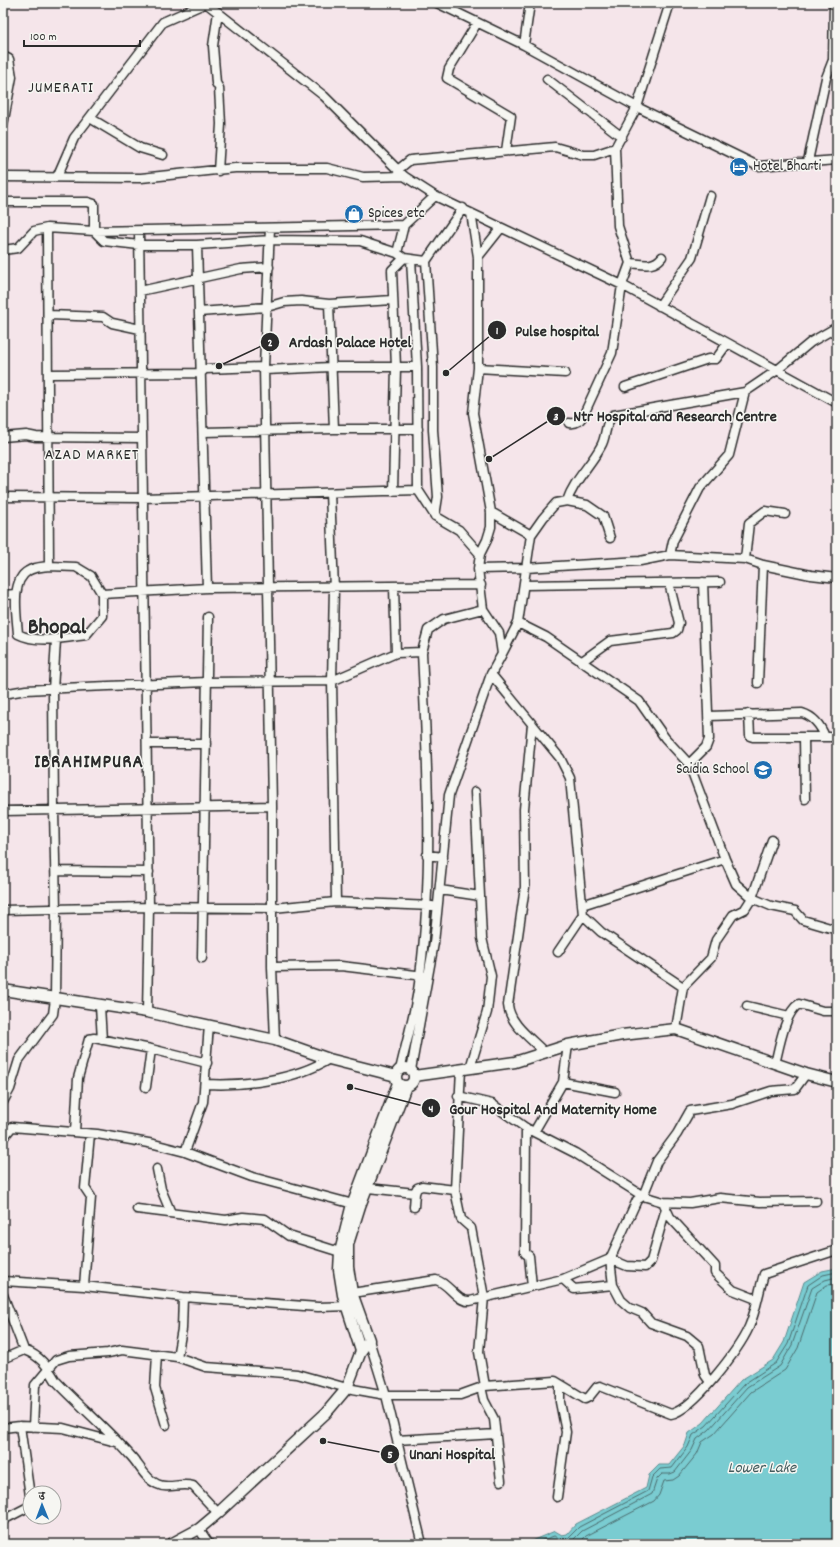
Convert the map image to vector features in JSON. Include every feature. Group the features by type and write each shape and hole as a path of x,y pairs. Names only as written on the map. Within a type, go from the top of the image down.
{"main road":[{"path":"3,990 147,1012 209,1025 275,1040 329,1059 413,1082 413,1073"},
{"path":"171,1544 198,1529 218,1513 326,1414 347,1388 361,1351 369,1340 352,1306 343,1295 339,1270 340,1252 405,1068 413,1073 465,1069 515,1062 568,1045 622,1035 676,1029 775,1064 837,1082"},
{"path":"361,1351 352,1306 352,1293 348,1267 348,1244 356,1205 368,1188 400,1079"}],"street":[{"path":"57,177 74,138 163,22 206,3 324,96 401,172 435,196 622,285 726,344 837,403"},
{"path":"437,3 524,45 637,107 758,166 837,160"},
{"path":"524,45 530,3"},
{"path":"569,423 574,424 580,421 612,352 622,285 630,263 618,226 615,148 637,107 670,3"},
{"path":"808,161 826,78 835,60 834,3"},
{"path":"218,12 213,46 216,83 219,88 221,124 218,171"},
{"path":"477,23 446,78 511,116 506,151"},
{"path":"3,56 9,59 12,77 3,125"},
{"path":"547,79 622,137"},
{"path":"90,118 140,148 163,155"},
{"path":"3,177 141,178 235,168 327,168 363,177 401,172 410,160 555,147 583,155 594,155 615,148"},
{"path":"397,253 404,224 435,196"},
{"path":"659,306 692,258 710,196"},
{"path":"3,202 88,202 94,204 94,231 104,242 139,245 196,245 270,240 360,241 397,253 408,259 426,261"},
{"path":"435,516 438,497 433,430 433,367 426,261 463,208"},
{"path":"471,213 478,257 478,368 473,413 491,512 491,526 487,540 480,554 478,569 483,609 499,633 502,654"},
{"path":"3,250 18,248 34,231 47,228 94,231 139,231 404,224"},
{"path":"47,228 49,315 49,566"},
{"path":"270,228 264,369 266,494 270,588 273,908 272,967 275,1040"},
{"path":"478,257 501,228"},
{"path":"139,231 149,872 147,1012"},
{"path":"196,245 207,588"},
{"path":"630,263 651,265 657,263 662,257"},
{"path":"393,491 396,367 392,270 408,259"},
{"path":"408,259 418,367 418,490 435,516 459,530 480,554"},
{"path":"140,291 242,269 268,267"},
{"path":"199,312 267,307 284,302 301,301 329,304 393,300"},
{"path":"329,304 334,429"},
{"path":"49,315 103,317 112,324 140,329"},
{"path":"567,501 570,492 602,445 609,420 613,415 745,392 776,371 811,342 837,326"},
{"path":"624,386 708,359 716,359 726,344"},
{"path":"49,374 201,373 205,369 418,367"},
{"path":"478,368 565,373"},
{"path":"670,555 673,541 700,488 729,455 745,392"},
{"path":"203,432 266,432 334,429 418,430"},
{"path":"3,437 26,435 49,438 142,438"},
{"path":"3,497 50,496 143,498 205,495 330,494 418,490"},
{"path":"330,494 334,588 332,681 336,902"},
{"path":"413,1073 439,906 449,795 491,674 518,623 525,586 531,535 556,503 567,501 587,505 603,516 610,538"},
{"path":"744,558 749,523 765,511 785,514"},
{"path":"491,512 531,535"},
{"path":"478,569 526,568 640,561 670,555 744,558 763,565 811,575 837,578"},
{"path":"758,683 763,565"},
{"path":"49,566 76,567 91,576 102,594 102,616 86,635 56,640 23,636 18,634 16,594 19,582 27,571 38,567 49,566"},
{"path":"689,764 706,747 709,739 703,582"},
{"path":"525,586 720,582"},
{"path":"581,662 610,641 673,633 677,630 679,622 669,583"},
{"path":"102,594 207,588 334,588 481,585"},
{"path":"394,587 396,653"},
{"path":"3,594 16,594"},
{"path":"400,1079 420,976 427,906 429,796 422,652 428,630 444,619 483,609"},
{"path":"202,958 208,618"},
{"path":"518,623 546,637 639,701 664,738 689,764 736,884 752,898 771,906 795,911 802,920 837,930"},
{"path":"3,1102 10,1089 19,1060 53,1014 55,999 56,871 53,690 56,640"},
{"path":"3,694 26,690 207,682 332,681 396,653 422,652"},
{"path":"491,674 560,758 570,778 583,915 558,952"},
{"path":"709,716 802,713 811,716 822,728 826,738"},
{"path":"749,714 750,736 837,738"},
{"path":"532,724 524,809 525,887 508,1005 509,1014 515,1023 545,1053"},
{"path":"804,738 805,799"},
{"path":"147,744 206,744"},
{"path":"476,792 482,938 491,976 487,1012 465,1069 458,1096 455,1190 461,1219 471,1228 484,1297 480,1352 484,1400 494,1419 501,1481"},
{"path":"3,811 204,806 272,806"},
{"path":"676,1029 682,987 711,958 716,940 733,915 745,910 752,898 772,840"},
{"path":"427,855 443,857"},
{"path":"582,905 725,859"},
{"path":"56,871 149,872"},
{"path":"440,890 480,896"},
{"path":"3,910 149,907 273,908 336,902 439,906"},
{"path":"583,915 601,932 682,987"},
{"path":"272,967 341,966 429,977"},
{"path":"775,1064 789,1016 794,1007 799,1004 823,1012 837,1011"},
{"path":"100,1006 102,1040"},
{"path":"747,1006 789,1016"},
{"path":"185,1152 203,1102 206,1084 209,1025"},
{"path":"75,1132 78,1078 88,1041 94,1038 151,1049 206,1063"},
{"path":"534,1132 563,1082 568,1045"},
{"path":"146,1087 151,1049"},
{"path":"206,1084 226,1085 260,1082 314,1068 329,1059"},
{"path":"710,1382 705,1375 699,1346 687,1336 651,1323 642,1313 630,1308 621,1300 613,1285 610,1259 637,1200 643,1196 657,1161 677,1134 690,1111 732,1104 771,1091 795,1089 806,1074"},
{"path":"563,1082 615,1092"},
{"path":"458,1096 492,1104 526,1128 575,1153 643,1196 665,1205 720,1198 760,1202 816,1201"},
{"path":"3,1138 12,1128 75,1132 154,1144 185,1152 252,1177 356,1205"},
{"path":"526,1128 526,1253 530,1256 532,1286"},
{"path":"84,1286 91,1197 85,1188 90,1134"},
{"path":"157,1169 161,1189 171,1213"},
{"path":"414,1207 417,1188 422,1186 455,1190"},
{"path":"368,1188 415,1194"},
{"path":"352,1293 436,1280 441,1281 466,1301 562,1279 610,1259 627,1266 645,1267 651,1261 665,1205"},
{"path":"665,1205 670,1217 715,1266 715,1273 733,1290 756,1299"},
{"path":"137,1209 226,1220 243,1217 265,1219 289,1236 340,1252"},
{"path":"33,1427 35,1385 38,1379 44,1375 56,1360 69,1356 108,1354 122,1350 177,1357 206,1367 297,1374 347,1388 386,1395 460,1395 483,1386 555,1381 585,1399 589,1397 597,1387 600,1386 671,1414 678,1413 710,1382 735,1352 750,1326 756,1299 764,1274 837,1250"},
{"path":"562,1279 574,1289 613,1285"},
{"path":"3,1282 84,1286 183,1297 318,1307 352,1306"},
{"path":"3,1294 24,1350"},
{"path":"177,1357 182,1329 183,1297"},
{"path":"369,1340 386,1395 422,1544"},
{"path":"3,1359 21,1353 24,1350"},
{"path":"24,1350 36,1354 49,1369 56,1381 130,1454 150,1480 158,1485 169,1486 187,1484 193,1486 218,1513"},
{"path":"157,1354 155,1388 166,1425"},
{"path":"557,1497 566,1432 560,1402 560,1384"},
{"path":"3,1428 20,1426 63,1428 117,1442"},
{"path":"20,1426 28,1485"},
{"path":"397,1440 496,1434"},
{"path":"3,1520 22,1510"},
{"path":"198,1529 209,1544"}],"water":[{"name":"Lower Lake","path":"837,1268 837,1544 524,1544 555,1531 562,1535 567,1534 576,1524 646,1488 649,1475 659,1465 669,1465 685,1445 689,1433 703,1423 741,1380 773,1360 784,1342 804,1282 822,1271"}],"place":[{"name":"Hotel Bharti","path":"739,167"},
{"name":"Spices etc","path":"354,214"},
{"name":"Ardash Palace Hotel","path":"219,366"},
{"name":"Pulse hospital","path":"446,373"},
{"name":"Ntr Hospital and Research Centre","path":"489,459"},
{"name":"Saidia School","path":"763,770"},
{"name":"Gour Hospital And Maternity Home","path":"350,1087"},
{"name":"Unani Hospital","path":"323,1441"}],"district":[{"name":"JUMERATI","path":"61,88"},
{"name":"AZAD MARKET","path":"92,455"},
{"name":"Bhopal","path":"57,628"},
{"name":"IBRAHIMPURA","path":"89,763"}]}
